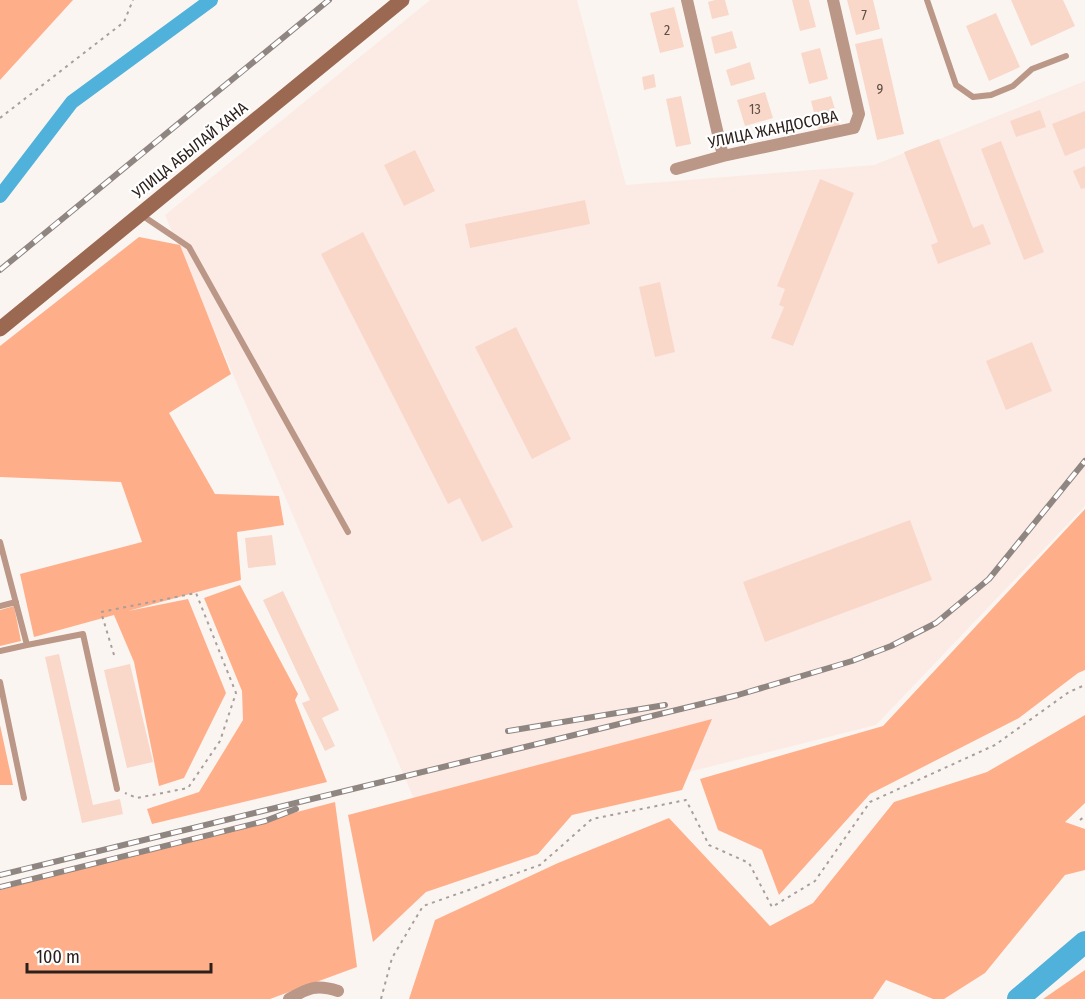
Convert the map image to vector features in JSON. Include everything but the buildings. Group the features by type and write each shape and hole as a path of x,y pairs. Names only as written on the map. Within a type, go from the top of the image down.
{"main road":[{"name":"УЛИЦА АБЫЛАЙ ХАНА","path":"0,328 402,0"}],"street":[{"path":"687,0 723,156"},
{"name":"УЛИЦА ЖАНДОСОВА","path":"676,169 723,156 854,128 859,114 832,0"},
{"path":"289,999 306,989 324,987 337,995"}],"lane":[{"path":"927,0 956,85 973,97 992,95 1012,86 1032,69 1066,56"},
{"path":"140,214 189,247 348,532"},
{"path":"0,542 27,645"},
{"path":"0,606 16,602"},
{"path":"0,651 83,634 117,789"},
{"path":"0,682 24,798"}],"path":[{"path":"0,118 124,22 133,0"},
{"path":"114,655 100,612 196,592 236,693 220,741 188,788 137,798 117,789"},
{"path":"381,999 392,958 423,906 540,865 592,819 686,800 709,844 749,863 772,908 815,881 870,802 995,746 1069,692 1085,685"},
{"path":"1080,820 1085,816"}],"shaded area":[{"path":"0,0 73,0 0,80"},
{"path":"430,0 577,0 626,185 874,165 1085,81 1085,506 876,725 430,837 165,215"},
{"path":"139,237 180,245 231,374 169,413 215,494 279,496 284,525 237,532 241,580 128,611 188,599 226,693 184,778 159,786 134,662 114,615 34,637 20,574 142,542 121,482 0,477 0,346"},
{"path":"1085,509 1085,670 1019,718 870,794 779,895 762,850 718,830 700,779 883,726"},
{"path":"240,585 298,694 295,700 327,782 152,824 147,809 199,792 243,720 242,691 204,598"},
{"path":"14,606 21,641 0,646 0,610"},
{"path":"1085,715 1085,803 1065,822 1085,829 1085,870 1065,875 985,973 944,999 933,999 886,980 873,999 409,999 435,920 558,863 669,818 770,926 813,903 894,802 987,772"},
{"path":"712,719 682,790 572,815 538,854 426,892 373,942 348,815"},
{"path":"0,725 13,785 0,785"},
{"path":"335,802 357,967 270,999 0,999 0,890"},
{"path":"1085,970 1085,999 1043,999"}],"waterway":[{"path":"0,196 72,102 211,0"},
{"path":"1018,999 1085,942"}],"railway":[{"path":"0,270 329,0"},
{"path":"0,875 738,695 852,661 891,646 936,623 989,579 1085,461"},
{"path":"508,731 665,705"},
{"path":"0,887 265,821 296,809"}]}
